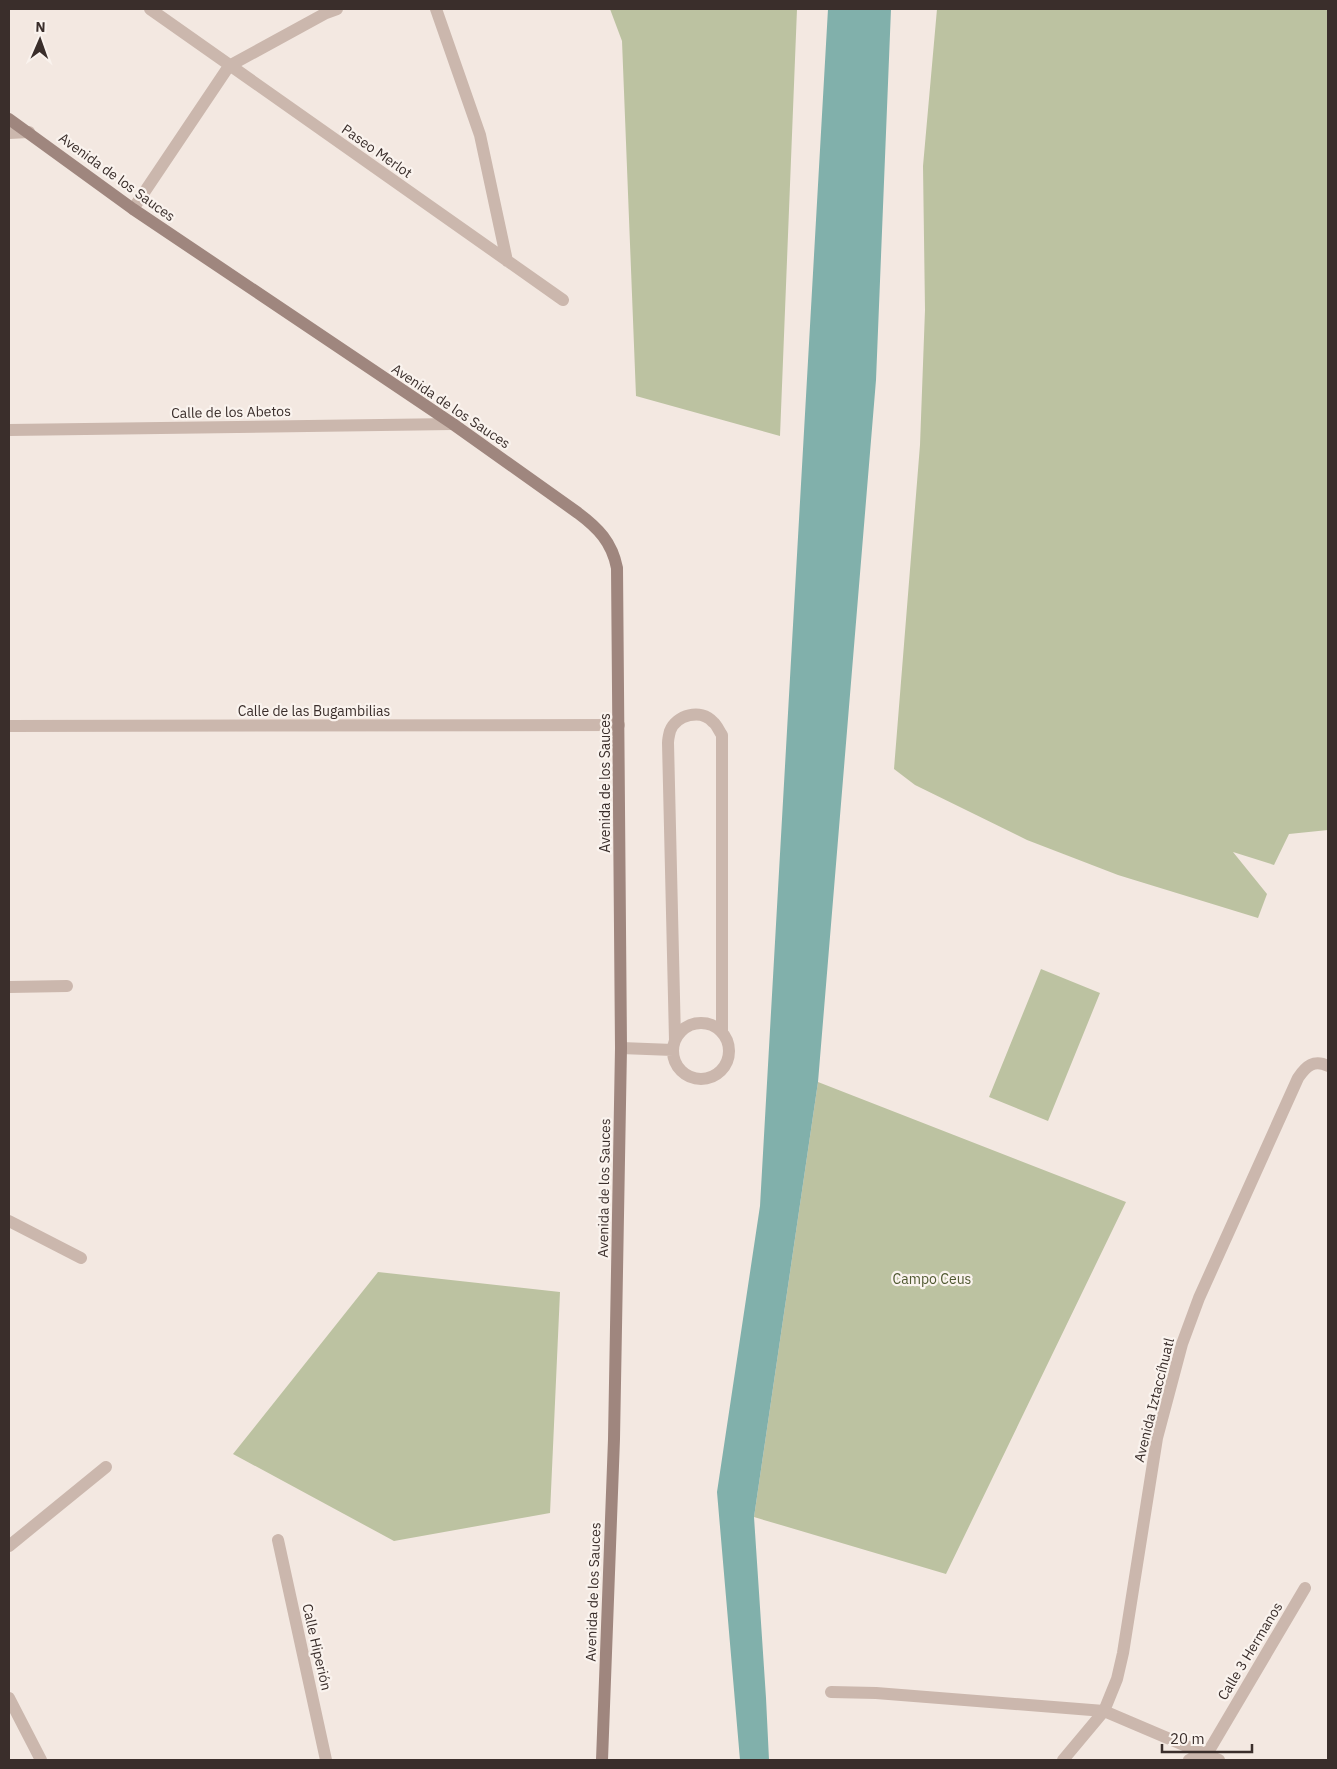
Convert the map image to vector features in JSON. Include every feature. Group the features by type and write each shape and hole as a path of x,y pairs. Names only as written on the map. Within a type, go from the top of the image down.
{"main road":[{"name":"Avenida de los Sauces","path":"9,119 133,209 453,424 578,513 597,527 612,550 617,568 622,1048 614,1439 602,1760"}],"street":[{"name":"Paseo Merlot","path":"150,9 563,300"},
{"path":"133,209 229,66 326,13 338,9"},
{"path":"436,9 480,134 508,261"},
{"path":"9,133 29,132"},
{"name":"Calle de los Abetos","path":"9,430 453,424"},
{"path":"674,1045 682,1030 691,1025 702,1023 713,1025 722,1032 728,1041 730,1052 728,1062 721,1072 712,1078 700,1080 690,1077 674,1061 668,743 670,730 676,722 685,716 699,714 712,720 722,735 722,1032"},
{"name":"Calle de las Bugambilias","path":"9,726 620,725"},
{"path":"9,987 67,986"},
{"path":"622,1048 674,1045"},
{"name":"Avenida Iztaccíhuatl","path":"1063,1760 1104,1711 1117,1679 1123,1653 1157,1438 1182,1344 1199,1298 1298,1078 1310,1064 1323,1064"},
{"path":"9,1220 81,1258"},
{"path":"9,1546 106,1467"},
{"name":"Calle Hiperión","path":"278,1540 326,1760"},
{"name":"Calle 3 Hermanos","path":"1207,1754 1305,1588"},
{"path":"831,1692 876,1693 1104,1711 1219,1760"},
{"path":"9,1698 41,1760"},
{"path":"1189,1760 1207,1754"}],"green space":[{"path":"610,9 797,9 780,436 636,396 622,41"},
{"path":"937,9 1328,9 1328,830 1289,834 1274,865 1233,852 1267,894 1258,918 1118,875 1027,840 915,785 894,769 920,445 925,310 923,166"},
{"path":"1041,969 1100,993 1048,1121 989,1097"},
{"name":"Campo Ceus","path":"818,1082 1126,1202 946,1574 754,1517"},
{"path":"378,1272 560,1292 550,1513 394,1541 233,1454"}],"water":[{"path":"828,9 891,9 876,380 818,1082 754,1517 769,1760 740,1760 717,1492 760,1206"}]}
